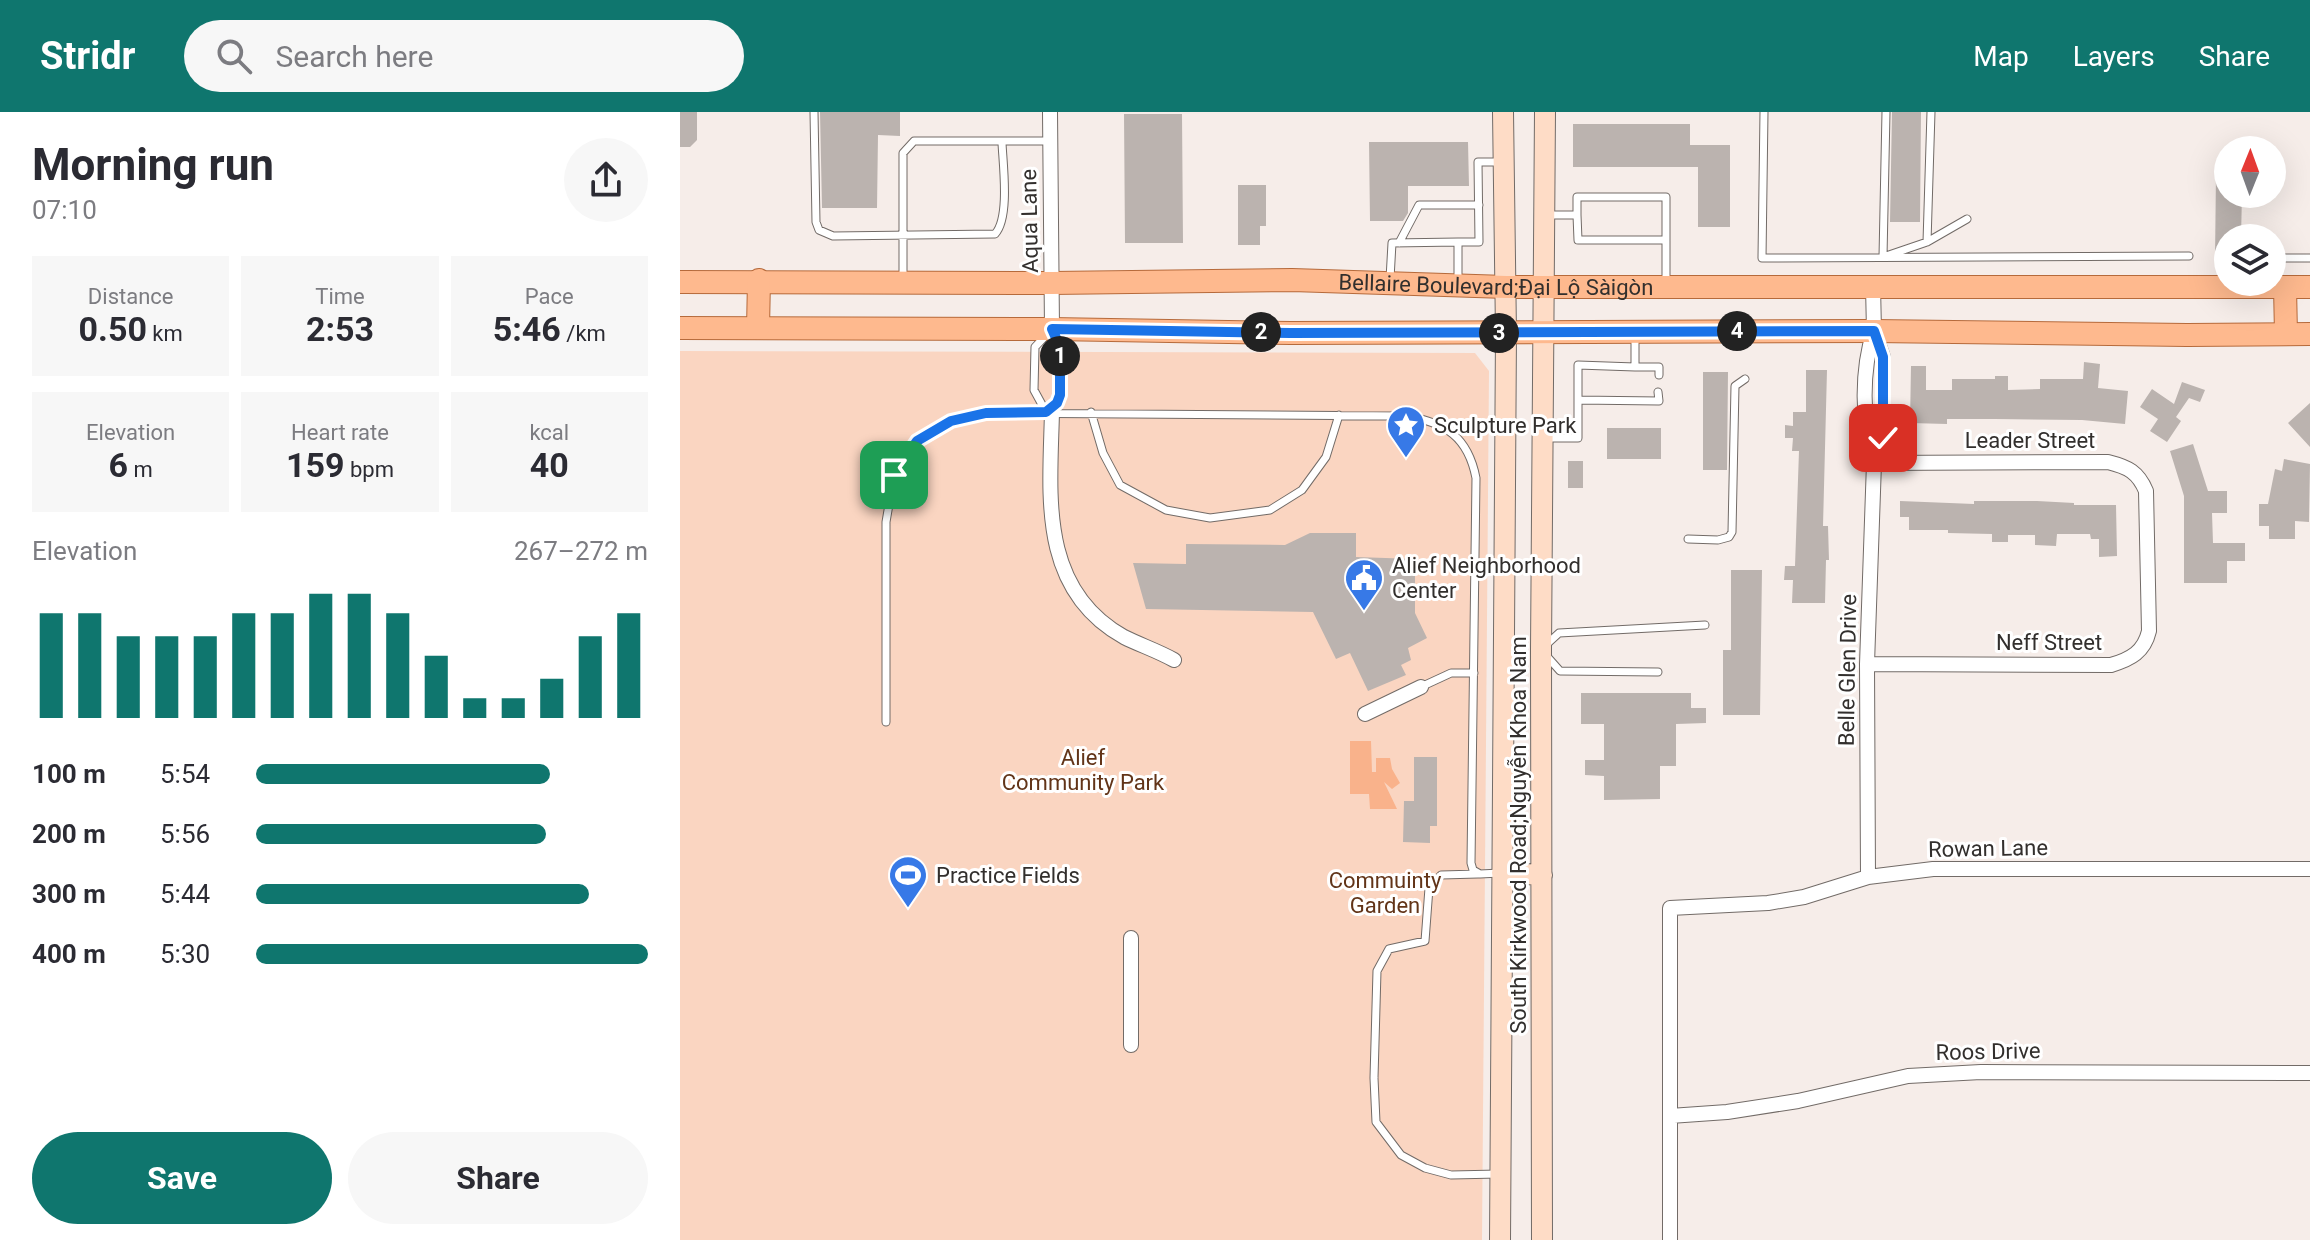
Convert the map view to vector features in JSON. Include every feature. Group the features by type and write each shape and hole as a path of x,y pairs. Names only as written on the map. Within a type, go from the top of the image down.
{"main road":[{"name":"South Kirkwood Road;Nguyễn Khoa Nam","path":"1500,1240 1506,333 1503,112"},
{"name":"South Kirkwood Road;Nguyễn Khoa Nam","path":"1542,1240 1541,649 1545,112"},
{"path":"758,328 759,280"},
{"name":"Bellaire Boulevard;Đại Lộ Sàigòn","path":"680,282 1292,280 1506,287 2214,287"},
{"name":"Bellaire Boulevard;Đại Lộ Sàigòn","path":"2286,287 2310,287"},
{"path":"2285,296 2286,334"},
{"name":"Bellaire Boulevard;Đại Lộ Sàigòn","path":"680,328 1291,333 1874,331 2310,334"},
{"path":"1504,649 1541,649"},
{"path":"1502,873 1542,875"}],"street":[{"name":"Aqua Lane","path":"1050,112 1052,329"},
{"name":"Belle Glen Drive","path":"1868,877 1867,664 1874,463 1866,438 1867,353 1874,331 1873,286"},
{"path":"1049,412 1051,528 1056,551 1073,587 1090,611 1123,636 1174,660"},
{"name":"Leader Street","path":"1874,463 2108,462 2123,466 2138,475 2146,491 2148,565"},
{"name":"Neff Street","path":"1867,664 2111,665 2124,661 2143,648 2147,639 2148,565"},
{"path":"1365,714 1423,686"},
{"name":"Rowan Lane","path":"1670,1116 1670,908 1768,903 1804,897 1868,877 1933,869 2310,869"},
{"path":"1131,938 1131,1045"},
{"name":"Roos Drive","path":"1670,1116 1727,1112 1798,1101 1908,1076 1981,1072 2310,1073"},
{"path":"1670,1116 1670,1240"}],"lane":[{"path":"814,112 815,211 819,230 833,236 995,234 1003,216 1002,143"},
{"path":"1764,112 1762,258 2189,256"},
{"path":"1883,257 1886,112"},
{"path":"1927,242 1931,112"},
{"path":"903,282 903,153 914,141 1050,141"},
{"path":"1390,283 1392,243 1479,242 1478,162 1504,162"},
{"path":"1666,240 1578,240 1577,197 1666,197 1666,240 1666,287"},
{"path":"1399,243 1419,205 1479,205"},
{"path":"1546,215 1577,215"},
{"path":"1883,257 1927,242 1967,219"},
{"path":"1479,227 1505,227"},
{"path":"1458,242 1458,285"},
{"path":"2286,258 2310,258"},
{"path":"1052,329 1060,347 1060,395 1049,412 1034,390 1035,347 1052,329"},
{"path":"1635,332 1641,369"},
{"path":"1543,438 1578,438 1578,365 1591,370 1624,371 1659,367 1659,375"},
{"path":"1688,539 1718,540 1729,537 1732,532 1735,386 1745,379"},
{"path":"1578,400 1603,396 1644,397 1659,401 1658,392"},
{"path":"886,722 886,522 894,475 917,441 951,421 986,413 1049,412 1407,416 1431,420 1447,428 1465,446 1474,467 1477,489 1471,863 1473,870 1480,874"},
{"path":"1091,412 1103,453 1120,485 1166,510 1210,518 1270,510 1302,490 1326,457 1339,415"},
{"path":"1658,672 1560,671 1541,649 1559,633 1705,625"},
{"path":"1423,686 1451,673 1474,673"},
{"path":"1500,1174 1451,1175 1425,1168 1401,1155 1376,1122 1377,971 1389,949 1425,941 1429,888 1441,875 1502,873"}],"green space":[{"name":"Alief Community Park","path":"680,351 1475,353 1489,371 1482,1240 680,1240"}],"shaded area":[{"path":"1350,741 1371,741 1372,772 1376,772 1376,758 1390,758 1400,783 1392,789 1384,782 1397,809 1370,809 1369,794 1350,794"}],"building":[{"path":"680,112 697,112 697,140 690,147 680,147"},
{"path":"820,112 900,112 900,136 878,135 877,208 822,208"},
{"path":"1892,112 1921,112 1920,222 1890,222"},
{"path":"1124,114 1182,114 1183,243 1125,243"},
{"path":"1573,124 1690,124 1690,145 1730,145 1730,227 1698,227 1698,167 1573,167"},
{"path":"1369,142 1468,142 1469,186 1408,186 1408,213 1403,221 1370,221"},
{"path":"1238,185 1266,185 1266,226 1260,226 1260,245 1238,245"},
{"path":"2216,208 2242,208 2241,224 2215,224"},
{"path":"2084,362 2100,364 2098,388 2128,391 2125,424 1995,419 1947,419 1947,424 1910,423 1911,366 1926,366 1926,390 1952,390 1952,379 1995,379 1995,376 2008,376 2008,390 2040,389 2040,379 2083,379"},
{"path":"1806,370 1827,370 1823,526 1828,526 1829,560 1826,560 1825,603 1792,603 1793,580 1784,580 1785,566 1795,566 1799,451 1792,451 1793,438 1785,438 1785,425 1793,426 1793,412 1806,412"},
{"path":"1703,372 1728,372 1727,470 1703,470"},
{"path":"2182,382 2205,390 2200,402 2189,398 2176,417 2181,421 2167,442 2150,431 2158,419 2140,407 2152,389 2174,404"},
{"path":"2310,403 2310,447 2288,423"},
{"path":"1607,428 1661,428 1661,459 1607,459"},
{"path":"2193,444 2208,491 2227,491 2227,513 2212,513 2213,543 2245,543 2245,561 2227,561 2227,583 2184,583 2184,496 2170,451"},
{"path":"2284,459 2310,464 2309,522 2295,521 2295,539 2269,539 2269,526 2259,526 2259,504 2268,504 2275,469 2282,471"},
{"path":"1568,461 1583,461 1583,488 1568,488"},
{"path":"1900,501 1974,504 1974,501 2037,501 2116,505 2117,556 2099,557 2099,539 2091,539 2090,534 2057,534 2056,546 2035,545 2035,535 2008,535 2008,542 1992,542 1992,534 1909,530 1909,517 1900,517"},
{"name":"Alief Neighborhood Center","path":"1310,533 1356,533 1356,557 1415,559 1415,613 1427,638 1408,648 1411,660 1401,665 1406,675 1368,691 1350,653 1336,659 1313,612 1146,609 1133,563 1186,564 1186,544 1285,545"},
{"path":"1731,570 1762,570 1760,715 1723,715 1723,650 1731,650"},
{"path":"1581,693 1691,693 1691,708 1706,708 1706,723 1676,724 1676,766 1660,766 1660,799 1604,800 1604,776 1585,775 1585,760 1604,760 1604,724 1581,724"},
{"path":"1414,757 1437,757 1437,826 1430,826 1430,843 1403,842 1404,801 1414,801"}],"place":[{"name":"Sculpture Park","path":"1406,459"},
{"name":"Alief Neighborhood Center","path":"1364,612"},
{"name":"Practice Fields","path":"908,909"}],"route":[{"path":"894,475 917,441 951,421 986,413 1046,412 1057,403 1060,395 1060,347 1052,329 1291,333 1874,331 1883,357 1883,438"}],"park label":[{"name":"Commuinty Garden","path":"1385,892"}]}
